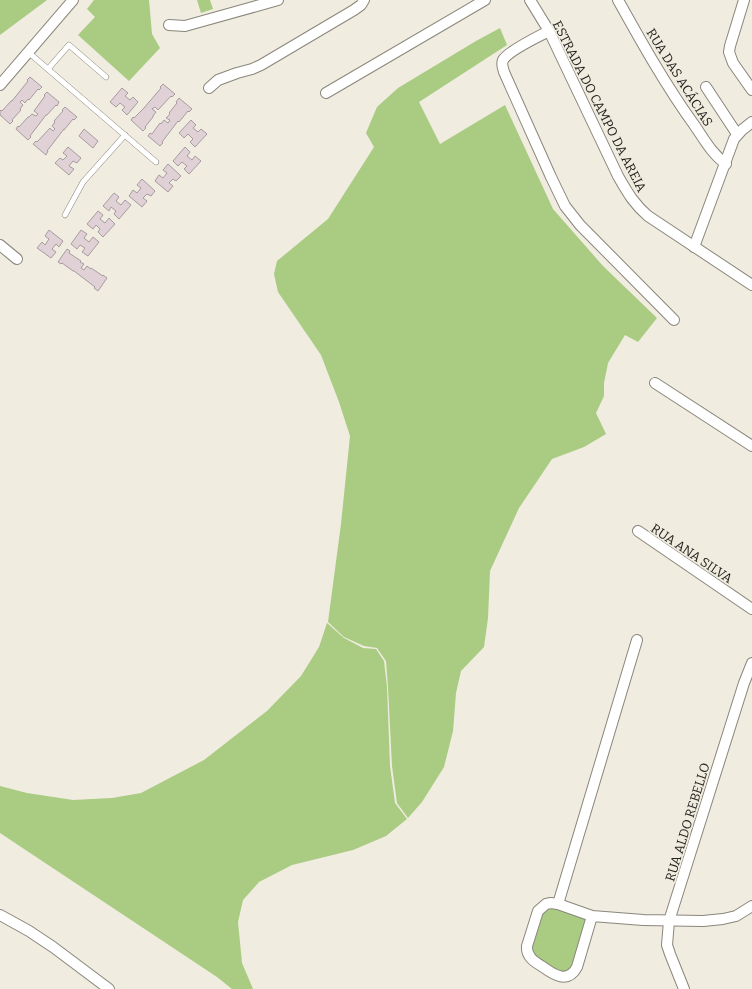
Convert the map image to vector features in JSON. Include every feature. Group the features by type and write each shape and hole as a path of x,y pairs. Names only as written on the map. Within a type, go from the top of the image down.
{"street":[{"path":"0,85 73,0"},
{"path":"169,25 185,26 278,0"},
{"path":"209,88 218,80 261,65 354,10 361,5 364,0"},
{"path":"326,93 485,0"},
{"name":"ESTRADA DO CAMPO DA AREIA","path":"530,0 549,31 618,176 638,207 648,216 752,284"},
{"name":"RUA DAS ACÁCIAS","path":"618,0 661,76 679,104 714,154 726,164"},
{"path":"744,0 729,52 733,64 752,90"},
{"path":"549,31 508,54 503,60 502,64 504,72 551,177 566,206 580,225 674,320"},
{"path":"706,87 738,134"},
{"path":"694,247 734,139 752,122"},
{"path":"0,245 17,259"},
{"path":"655,383 752,446"},
{"name":"RUA ANA SILVA","path":"638,531 752,609"},
{"path":"558,904 637,640"},
{"name":"RUA ALDO REBELLO","path":"684,989 667,945 669,921 744,683 752,663"},
{"path":"592,916 575,972 564,977 556,976 532,960 527,948 538,911 546,904 558,904 592,916 669,921 703,921 723,919 736,916 752,906"},
{"path":"0,915 52,947 109,989"}],"lane":[{"path":"48,69 69,45 106,77"},
{"path":"28,52 156,162"},
{"path":"65,214 82,182 125,135"}],"green space":[{"path":"0,0 47,0 0,35"},
{"path":"94,0 149,0 152,34 160,48 129,81 78,35 95,17 87,9"},
{"path":"197,0 210,0 213,9 201,13"},
{"path":"500,28 507,45 419,102 440,144 505,105 553,209 603,266 657,318 638,342 625,335 608,363 604,383 604,396 596,413 606,434 584,447 552,459 519,508 490,571 488,618 484,647 461,671 456,693 453,731 444,767 422,802 408,818 397,803 392,766 386,661 377,648 364,646 344,637 328,622 341,524 350,436 321,355 278,292 274,274 277,261 328,219 374,147 366,133 377,107 398,88"},
{"path":"327,623 344,638 363,648 376,649 384,661 387,687 390,766 395,803 407,819 386,836 353,850 292,865 259,882 243,900 238,922 242,963 253,989 232,989 217,977 0,833 0,786 27,793 73,800 112,798 141,793 204,760 267,711 301,676 319,647"},
{"path":"549,907 590,916 575,969 559,975 530,951 542,911"}],"building":[{"path":"30,77 42,87 39,90 38,89 25,103 22,100 20,102 23,105 20,109 21,110 10,124 0,115 0,111 2,111 12,101"},
{"path":"163,84 175,94 172,97 171,96 158,110 155,107 152,109 156,112 143,131 131,120 144,108"},
{"path":"122,88 128,93 125,96 130,100 133,97 138,102 127,115 122,110 125,107 120,103 116,107 110,102"},
{"path":"47,92 59,102 57,106 56,105 46,115 28,140 16,129 32,114 36,116 38,114 34,111"},
{"path":"179,98 192,109 189,112 188,111 179,122 178,121 160,146 148,136 150,133 152,134 164,120 168,123 170,120 166,118"},
{"path":"65,107 77,117 74,120 73,119 64,129 47,151 46,155 33,144 36,141 37,142 50,128 53,131 55,129 52,126 55,122 54,121"},
{"path":"191,120 196,125 193,128 198,132 201,129 207,134 195,147 190,142 193,139 188,134 184,138 179,133"},
{"path":"84,129 98,141 93,148 79,136"},
{"path":"68,147 81,158 77,163 73,161 69,166 74,169 69,175 55,163 60,158 63,160 67,156 63,153"},
{"path":"185,147 190,152 187,156 192,160 195,156 201,161 189,174 184,169 187,166 182,162 178,166 173,161"},
{"path":"168,164 181,176 176,181 173,179 169,183 173,186 168,192 155,181 159,175 163,178 167,173 163,170"},
{"path":"142,179 155,191 151,196 147,194 143,198 147,201 142,207 129,196 133,190 137,193 141,188 137,185"},
{"path":"114,193 119,197 116,201 121,205 125,200 131,205 119,219 114,214 116,211 111,207 109,211 103,206"},
{"path":"98,211 103,215 100,219 105,223 109,218 115,224 103,237 98,232 100,229 96,225 93,229 87,224"},
{"path":"49,230 63,241 59,247 56,244 52,249 56,252 51,258 37,248 42,242 45,245 49,239 45,236"},
{"path":"81,230 87,234 84,238 89,242 93,237 99,242 88,256 82,252 85,248 80,245 77,249 71,244"},
{"path":"67,249 70,251 69,253 84,264 81,268 84,270 87,266 107,278 98,291 74,271 58,262"}]}
